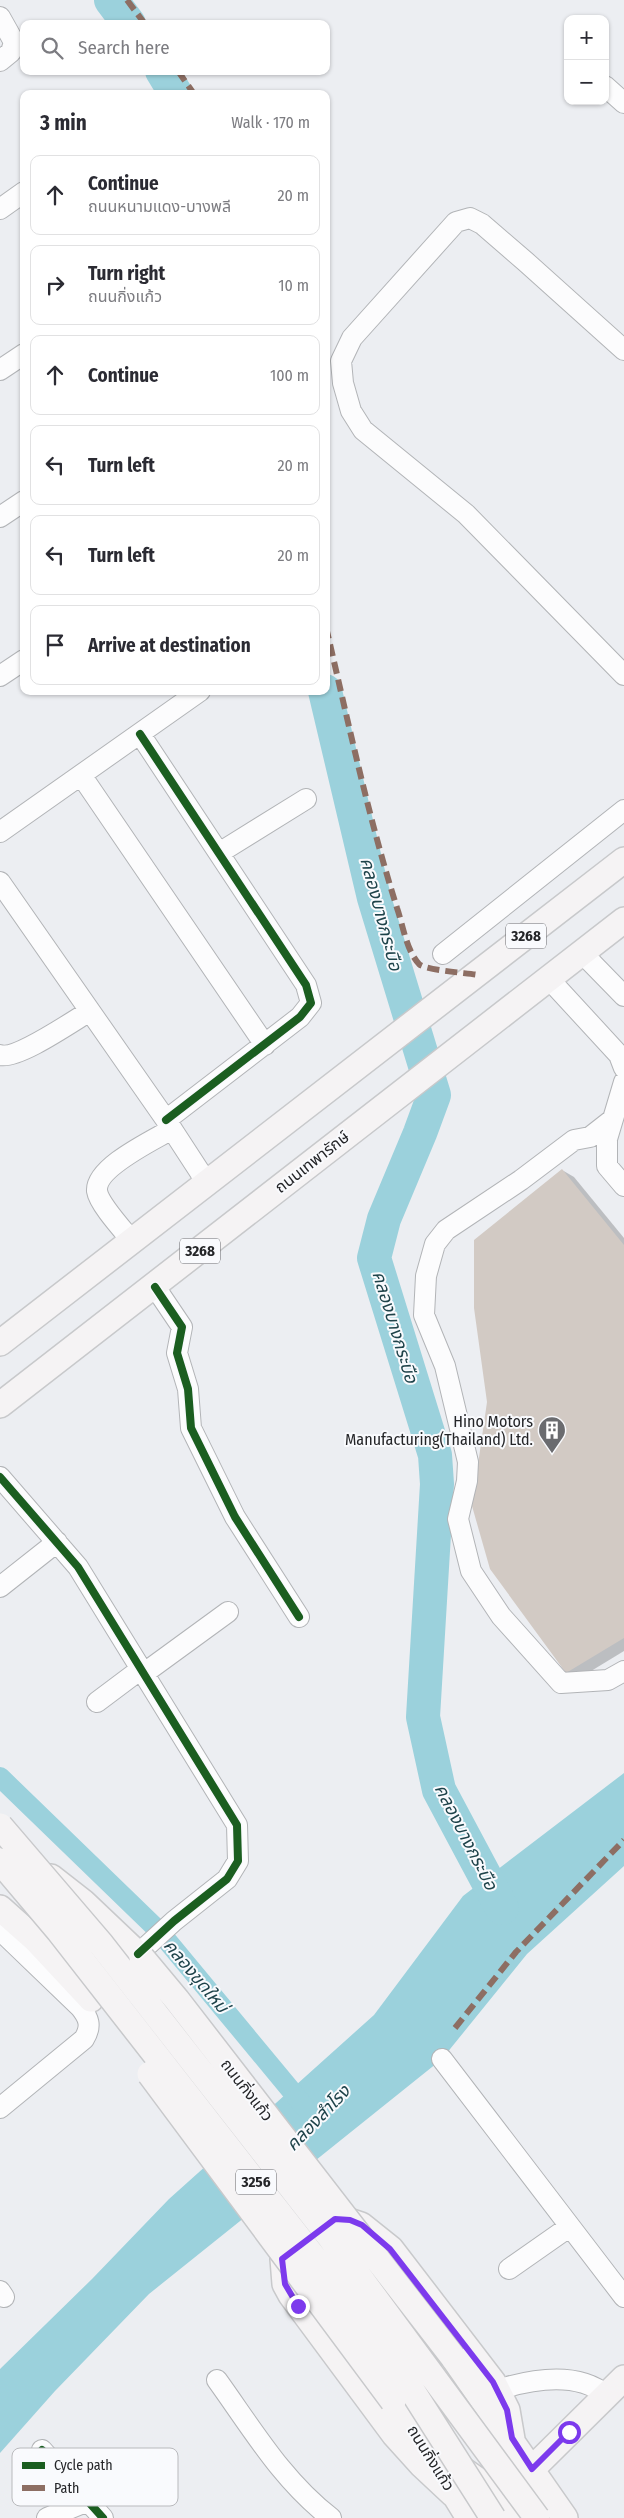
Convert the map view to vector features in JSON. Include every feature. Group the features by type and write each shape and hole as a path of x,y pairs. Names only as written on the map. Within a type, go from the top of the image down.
{"main road":[{"name":"3268","path":"0,1343 624,860"},
{"name":"ถนนเทพารักษ์","path":"0,1405 155,1287 399,1094 624,920"},
{"name":"3256","path":"0,1826 101,1944 318,2221 537,2518"},
{"name":"ถนนกิ่งแก้ว","path":"0,1842 84,1902 145,1951 177,2000 453,2357 512,2438 565,2518"},
{"name":"3256","path":"0,1861 59,1931 387,2351 506,2512"},
{"name":"ถนนกิ่งแก้ว","path":"0,1908 36,1940 115,2027 413,2428 469,2518"},
{"path":"454,2494 427,2470 394,2434 298,2306 285,2284 282,2259 335,2219 350,2220 362,2225 390,2249 493,2382 507,2410 512,2438"},
{"path":"532,2469 624,2378"},
{"path":"413,2428 471,2477 506,2512"}],"street":[{"path":"0,17 14,42 11,52 0,61"},
{"path":"609,90 624,103"},
{"path":"0,209 20,195"},
{"path":"624,350 482,224 470,218 456,222 352,338 341,361 343,383 351,412 363,430 466,514 624,674"},
{"path":"0,370 20,357"},
{"path":"0,517 20,504"},
{"path":"0,676 20,663"},
{"path":"0,832 194,695"},
{"path":"132,1241 103,1203 97,1192 98,1182 112,1164 169,1124 300,1017 311,1003 306,985 140,734"},
{"path":"81,775 265,1045"},
{"path":"219,853 306,799"},
{"path":"443,954 624,810"},
{"path":"0,882 169,1124 207,1183"},
{"path":"582,953 624,996"},
{"path":"549,979 619,1055 624,1068"},
{"path":"0,1054 4,1056 20,1052 90,1011"},
{"path":"624,1082 607,1139 607,1166 624,1186"},
{"path":"614,1119 590,1137 574,1140 521,1180 446,1230 435,1244 426,1276 424,1315 445,1366 468,1462 467,1481 458,1519 471,1571 501,1616 561,1684 608,1680 624,1671"},
{"path":"155,1287 182,1327 177,1353 188,1389 191,1428 235,1517 299,1617"},
{"path":"0,1477 78,1567 237,1825 238,1862 227,1879 174,1921 145,1951"},
{"path":"0,1587 56,1542"},
{"path":"97,1702 228,1612"},
{"path":"0,1930 80,2007 86,2015 90,2028 84,2039 0,2108"},
{"path":"442,2059 624,2297"},
{"path":"509,2269 569,2227"},
{"path":"497,2390 512,2385 562,2379 580,2381 595,2386 606,2395"},
{"path":"217,2380 287,2478 310,2502 331,2518"},
{"path":"506,2512 532,2469"},
{"path":"47,2518 76,2506"},
{"path":"93,2506 104,2518"}],"water":[{"name":"คลองสำโรง","path":"624,1773 624,1866 527,1954 442,2059 149,2294 55,2391 0,2453 0,2369 92,2279 169,2199 374,2015 463,1896"}],"building":[{"name":"Hino Motors Manufacturing(Thailand) Ltd.","path":"562,1169 624,1245 624,1638 566,1673 490,1569 472,1506 487,1402 474,1308 474,1240"}],"waterway":[{"name":"คลองบางกระบือ","path":"111,0 126,20"},
{"name":"คลองบางกระบือ","path":"164,75 174,90"},
{"name":"คลองบางกระบือ","path":"326,695 374,898 434,1095 384,1219 374,1258 435,1455 437,1484 423,1717 439,1790 502,1908"},
{"name":"คลองขุดใหม่","path":"0,1777 159,1931 309,2112"}],"marked path":[{"path":"127,0 142,20"},
{"path":"181,75 191,90"},
{"path":"330,645 368,803 405,937 411,952 419,964 423,966 437,970 478,975"},
{"path":"455,2028 516,1952 624,1840"}],"cycle path":[{"path":"140,734 306,985 311,1003 300,1017 166,1120"},
{"path":"155,1287 182,1327 177,1353 188,1389 191,1428 235,1517 299,1617"},
{"path":"0,1477 78,1567 237,1825 238,1861 227,1879 174,1921 138,1954"},
{"path":"92,2506 103,2518"}],"place":[{"name":"Hino Motors Manufacturing(Thailand) Ltd.","path":"552,1454"}],"route":[{"path":"298,2306 285,2284 282,2272 282,2259 335,2219 350,2220 362,2225 390,2249 493,2382 507,2410 512,2438 532,2469 569,2432"}]}
